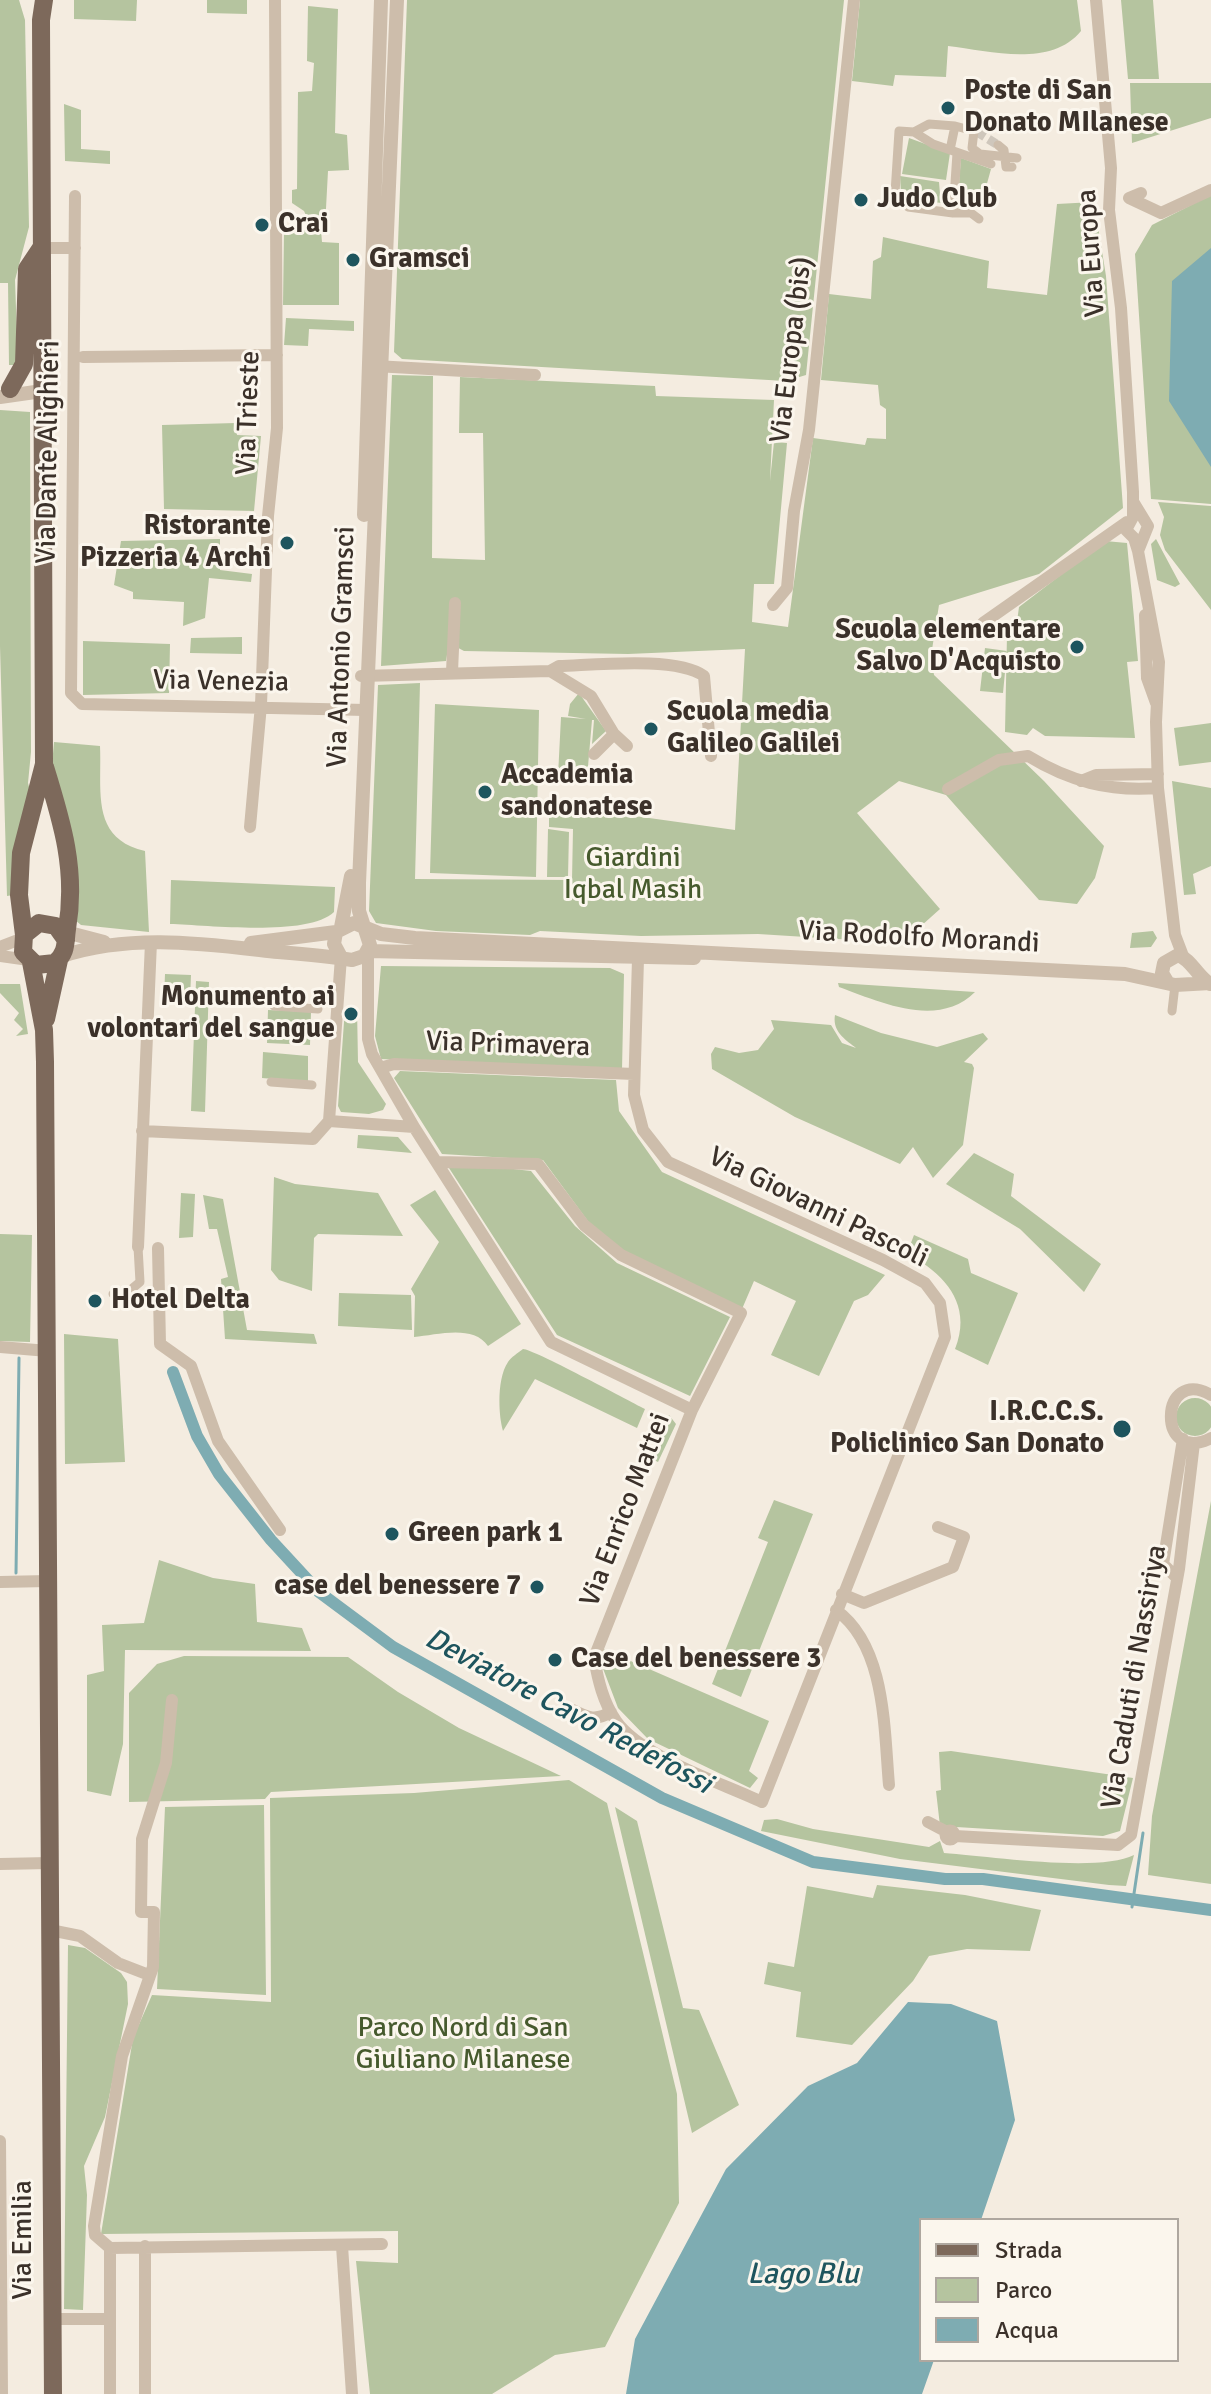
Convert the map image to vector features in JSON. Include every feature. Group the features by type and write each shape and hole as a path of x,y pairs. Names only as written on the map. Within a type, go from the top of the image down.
{"main road":[{"name":"Via Emilia","path":"35,0 41,20"},
{"name":"Via Emilia","path":"23,937 21,853 44,764 41,20 44,0"},
{"path":"3,392 24,364 27,269 41,248"},
{"name":"Via Emilia","path":"44,764 68,844 71,905 44,1030"},
{"path":"39,923 48,923 63,944 49,966 30,961 23,952 23,937 39,923"},
{"name":"Via Emilia","path":"30,961 44,1030 53,2394"}],"street":[{"name":"Via Trieste","path":"250,827 261,705 268,516 277,428 275,0"},
{"name":"Via Antonio Gramsci","path":"381,0 383,154"},
{"name":"Via Antonio Gramsci","path":"338,930 351,882 362,710 383,154 397,0"},
{"name":"Via Europa (bis)","path":"773,605 787,588 794,511 809,430 854,0"},
{"name":"Via Europa","path":"1096,0 1111,168 1109,210 1121,308 1134,519 1145,592 1147,678 1157,705 1158,788 1176,962"},
{"path":"914,132 929,124 976,132 972,148 980,154 1012,161 998,145"},
{"path":"953,213 955,126"},
{"path":"979,219 971,213 908,207 892,192 899,131 914,132 991,164"},
{"path":"1141,193 1129,198 1161,213 1211,190"},
{"name":"Via Dante Alighieri","path":"75,196 71,693 82,704"},
{"path":"41,248 75,248"},
{"path":"74,341 83,357"},
{"path":"83,357 277,355"},
{"path":"74,370 83,357"},
{"path":"374,366 535,375"},
{"path":"3,392 42,391"},
{"path":"983,623 1110,531 1134,519"},
{"name":"Via Europa","path":"1134,519 1148,530 1136,541"},
{"path":"1110,531 1136,541"},
{"path":"452,672 455,603"},
{"path":"364,676 550,671 559,666 622,664 693,668 704,676 711,756"},
{"path":"550,671 591,696 614,734 627,746"},
{"name":"Via Venezia","path":"82,704 261,705 362,710"},
{"name":"Via Antonio Gramsci","path":"362,710 359,911 365,929"},
{"path":"594,754 614,734"},
{"path":"948,789 999,760 1028,756 1055,773 1081,781 1125,791 1158,788"},
{"path":"1081,781 1096,775 1158,774"},
{"path":"63,944 151,942 235,945 358,959 368,951 370,939 365,929 354,923 338,930 235,945"},
{"name":"Via Rodolfo Morandi","path":"365,929 415,938 1129,975 1194,987 1211,984"},
{"path":"142,1131 313,1139 329,1121 341,957 334,944 338,930"},
{"path":"0,947 23,937"},
{"path":"113,1294 128,1292 140,1282 138,1247 151,942"},
{"name":"Via Rodolfo Morandi","path":"503,942 515,948 628,952 638,959"},
{"path":"63,944 116,943"},
{"name":"Via Rodolfo Morandi","path":"368,951 462,951 638,959 690,959 700,952"},
{"name":"Via Enrico Mattei","path":"368,951 368,1039 380,1068 551,1342 692,1410 594,1658 600,1690 611,1712 617,1723 641,1745 762,1802"},
{"path":"0,956 30,961"},
{"name":"Via Giovanni Pascoli","path":"638,959 634,1095 643,1130 668,1162 900,1268 925,1283 940,1303 945,1337 762,1802"},
{"path":"1176,962 1211,984"},
{"path":"1176,962 1190,977 1176,984"},
{"path":"1172,1011 1176,962"},
{"name":"Via Rodolfo Morandi","path":"1129,975 1176,962"},
{"path":"274,1006 318,1009"},
{"name":"Via Primavera","path":"380,1068 394,1064 634,1074"},
{"path":"271,1082 312,1085"},
{"path":"392,1126 401,1105"},
{"path":"329,1121 414,1127"},
{"path":"437,1162 538,1164 584,1225 621,1255 741,1313 692,1410"},
{"path":"158,1248 157,1330 162,1348 183,1357 191,1366 218,1441 280,1530"},
{"path":"0,1347 48,1351"},
{"path":"1188,1441 1170,1420 1174,1401 1191,1390 1211,1395"},
{"path":"1188,1441 1211,1438"},
{"path":"1175,1576 1163,1564 1188,1441"},
{"name":"Via Caduti di Nassiriya","path":"928,1822 951,1834 1118,1845 1131,1835 1148,1759 1175,1576 1179,1569 1188,1441"},
{"path":"842,1594 864,1603 953,1567 964,1537 938,1527"},
{"path":"0,1582 48,1581"},
{"path":"836,1610 854,1623 874,1672 884,1711 889,1785"},
{"path":"172,1700 166,1763 142,1839 141,1912 154,1912 153,1967 122,2056 99,2176 95,2235 110,2248 382,2244"},
{"path":"573,1710 589,1718 602,1718 611,1712"},
{"path":"0,1864 50,1863"},
{"path":"50,1930 80,1936 118,1963 149,1975"},
{"path":"0,2141 2,2394"},
{"path":"145,2246 145,2394"},
{"path":"342,2246 352,2394"},
{"path":"110,2248 110,2394"},
{"path":"52,2319 109,2319"}],"green space":[{"path":"0,0 19,0 25,20 29,227 15,280 18,365 9,365 8,283 0,283"},
{"path":"74,0 137,0 136,21 74,19"},
{"path":"207,0 247,0 247,14 207,13"},
{"path":"407,0 844,0 806,375 786,381 402,359 394,352"},
{"path":"860,0 1077,0 1081,31 1053,50 1037,53 1000,53 948,46 946,77 895,75 893,86 852,81"},
{"path":"1121,0 1153,0 1159,79 1128,79"},
{"path":"308,6 338,9 335,133 347,135 349,170 328,171 325,227 310,224 304,211 292,203 292,190 297,189 298,92 312,91 314,63 307,61"},
{"path":"1130,83 1211,83 1211,118 1132,143"},
{"path":"64,104 81,110 81,149 110,151 110,164 65,161"},
{"path":"909,138 950,153 946,180 902,174"},
{"path":"961,158 991,169 980,209 957,208"},
{"path":"900,176 939,182 940,194 950,195 949,204 911,199 901,193"},
{"path":"1211,195 1211,504 1151,499 1135,254 1152,225"},
{"name":"Giardini Iqbal Masih","path":"1094,202 1106,276 1123,508 1039,574 939,605 931,656 934,675 1044,781 1104,846 1095,878 1077,904 1039,900 946,795 899,781 857,813 940,909 902,943 758,934 641,936 540,931 530,935 436,931 376,923 369,911 378,685 420,683 415,879 572,880 573,829 549,827 549,804 735,830 745,649 628,654 464,651 449,643 446,661 381,666 392,375 433,376 432,558 485,560 483,433 459,433 460,377 655,386 656,396 774,400 770,481 774,442 787,443 774,584 754,584 752,622 788,627 813,438 865,445 867,438 886,439 886,409 880,405 878,385 821,380 829,294 871,299 873,261 881,257 883,237 989,261 987,288 1047,295 1057,204"},
{"path":"284,230 321,230 322,242 339,243 339,305 283,305"},
{"path":"286,318 354,321 354,331 309,329 308,346 284,345"},
{"path":"0,410 30,412 31,752 28,783 31,794 13,895 7,896 0,646"},
{"path":"236,423 237,435 261,436 254,511 164,509 162,425"},
{"path":"1158,502 1211,506 1211,610 1165,550 1160,535 1164,517"},
{"path":"220,539 220,570 252,574 251,582 209,578 205,618 183,626 184,602 133,599 133,592 114,585 121,541"},
{"path":"1156,539 1180,584 1175,587 1157,580 1151,544"},
{"path":"1105,541 1127,543 1138,661 1127,662 1135,738 1045,736 1033,728 1027,735 1005,732 1007,635 1016,629 1019,607"},
{"path":"242,637 242,654 190,653 191,638"},
{"path":"83,641 170,644 169,693 83,695"},
{"path":"985,648 1007,651 1003,693 980,691"},
{"path":"579,693 606,731 592,744 592,720 587,778 558,776 561,717 586,719 568,716 570,704"},
{"name":"Accademia sandonatese","path":"435,704 539,710 536,877 430,873"},
{"path":"1211,723 1211,762 1179,766 1174,728"},
{"path":"54,742 100,746 101,796 107,824 127,845 145,851 149,932 81,925 75,920 52,765"},
{"path":"1172,781 1211,788 1211,866 1193,874 1196,894 1184,895"},
{"path":"548,829 569,832 568,877 547,877"},
{"path":"171,880 335,887 334,912 321,920 281,927 170,924"},
{"path":"1153,931 1157,938 1151,947 1130,948 1132,933"},
{"path":"381,966 610,968 624,974 622,1070 381,1059 375,1036"},
{"path":"165,974 191,975 190,1000 164,999"},
{"path":"196,981 209,982 205,1112 191,1111"},
{"path":"838,983 975,992 960,1003 927,1011 890,1005 839,987"},
{"path":"0,984 20,984 28,1034 16,1036 23,1029 14,1020 19,1013 0,993"},
{"path":"345,1008 357,1008 358,1062 386,1104 383,1110 369,1114 341,1112 338,1106"},
{"path":"268,1010 311,1012 310,1045 267,1043"},
{"path":"835,1015 881,1033 937,1047 983,1033 988,1039 964,1062 972,1064 974,1068 963,1145 933,1178 913,1147 900,1164 795,1117 712,1069 711,1054 715,1047 739,1053 758,1050 774,1029 771,1020 831,1025 842,1043 856,1048 838,1031"},
{"path":"263,1052 308,1056 308,1082 262,1078"},
{"path":"400,1071 616,1080 619,1111 662,1172 885,1275 868,1295 854,1301 819,1376 771,1355 796,1301 754,1281 742,1309 622,1252 590,1224 543,1160 442,1154 394,1078"},
{"path":"358,1135 398,1137 412,1153 357,1148"},
{"path":"974,1153 1014,1174 1011,1196 1101,1264 1084,1292 1020,1229 946,1184"},
{"path":"487,1166 531,1171 575,1226 617,1263 730,1317 690,1396 557,1335 449,1168"},
{"path":"274,1177 295,1184 378,1193 403,1236 318,1234 314,1238 312,1291 279,1280 271,1270"},
{"path":"435,1190 521,1324 488,1346 481,1339 464,1333 414,1337 415,1296 411,1289 439,1242 410,1205"},
{"path":"181,1193 195,1194 193,1237 179,1238"},
{"path":"203,1195 223,1199 247,1330 314,1334 317,1344 225,1339 221,1279 228,1277 217,1229 209,1229"},
{"path":"0,1234 32,1235 30,1342 0,1341"},
{"path":"914,1235 968,1259 971,1273 1018,1293 988,1365 955,1349 960,1333 957,1304 943,1280 907,1253"},
{"path":"339,1293 411,1295 412,1330 338,1326"},
{"path":"64,1334 118,1339 125,1462 65,1464"},
{"path":"523,1349 645,1409 637,1428 535,1379 503,1431 499,1406 502,1377 509,1360"},
{"path":"1195,1398 1208,1404 1212,1410 1212,1424 1208,1430 1195,1436 1182,1430 1176,1417 1182,1404"},
{"path":"669,1415 676,1424 658,1462 650,1458"},
{"path":"774,1500 813,1514 741,1697 712,1684 768,1542 758,1538"},
{"path":"1211,1501 1211,1884 1148,1875 1152,1816"},
{"path":"159,1560 213,1578 255,1584 257,1622 302,1628 311,1651 125,1650 123,1744 111,1796 87,1791 87,1675 104,1671 102,1625 144,1623"},
{"path":"603,1649 769,1721 749,1771 758,1778 750,1788 648,1739 618,1708 599,1658"},
{"path":"184,1656 348,1657 398,1692 459,1728 561,1776 271,1792 265,1799 129,1802 129,1693 157,1664"},
{"path":"951,1751 1133,1778 1120,1831 1103,1836 940,1826 936,1791 941,1790 939,1752"},
{"name":"Parco Nord di San Giuliano Milanese","path":"569,1780 607,1803 677,2094 679,2203 605,2347 555,2355 492,2394 370,2394 356,2261 398,2263 398,2231 101,2234 133,2038 152,1995 271,2002 270,1798 414,1793"},
{"path":"264,1805 266,1995 157,1989 165,1807"},
{"path":"615,1807 637,1821 683,2008 699,2010 739,2105 692,2133"},
{"path":"777,1819 813,1829 929,1847 940,1841 944,1853 1070,1863 1096,1863 1134,1855 1126,1886 1109,1885 900,1859 761,1831 764,1820"},
{"path":"877,1885 965,1895 1041,1910 1030,1951 967,1949 929,1956 913,1981 852,2045 796,2037 801,1992 764,1984 768,1962 794,1967 807,1886 873,1898"},
{"path":"68,1945 85,1948 121,1973 127,1982 128,2004 105,2117 84,2166 87,2195 83,2310 64,2309"}],"water":[{"path":"1211,248 1211,467 1169,401 1172,281"},
{"name":"Lago Blu","path":"908,2002 951,2004 997,2021 1015,2120 982,2218 919,2218 919,2362 933,2362 922,2394 626,2394 635,2339 726,2169 808,2086 857,2063"}],"waterway":[{"path":"16,1573 19,1358"},
{"name":"Deviatore Cavo Redefossi","path":"173,1372 197,1436 219,1474 271,1540 319,1592 393,1647 662,1798 813,1862 945,1879 983,1879 1211,1910"},
{"path":"1132,1907 1143,1833"}],"tunnel":[{"path":"977,132 998,145"}],"place":[{"name":"Poste di San Donato MIlanese","path":"948,108"},
{"name":"Judo Club","path":"861,200"},
{"name":"Crai","path":"262,225"},
{"name":"Gramsci","path":"353,260"},
{"name":"Ristorante Pizzeria 4 Archi","path":"287,543"},
{"name":"Scuola elementare Salvo D'Acquisto","path":"1077,647"},
{"name":"Scuola media Galileo Galilei","path":"651,729"},
{"name":"Accademia sandonatese","path":"485,792"},
{"name":"Monumento ai volontari del sangue","path":"351,1014"},
{"name":"Hotel Delta","path":"95,1301"},
{"name":"I.R.C.C.S. Policlinico San Donato","path":"1122,1429"},
{"name":"Green park 1","path":"392,1534"},
{"name":"case del benessere 7","path":"537,1587"},
{"name":"Case del benessere 3","path":"555,1660"}]}
